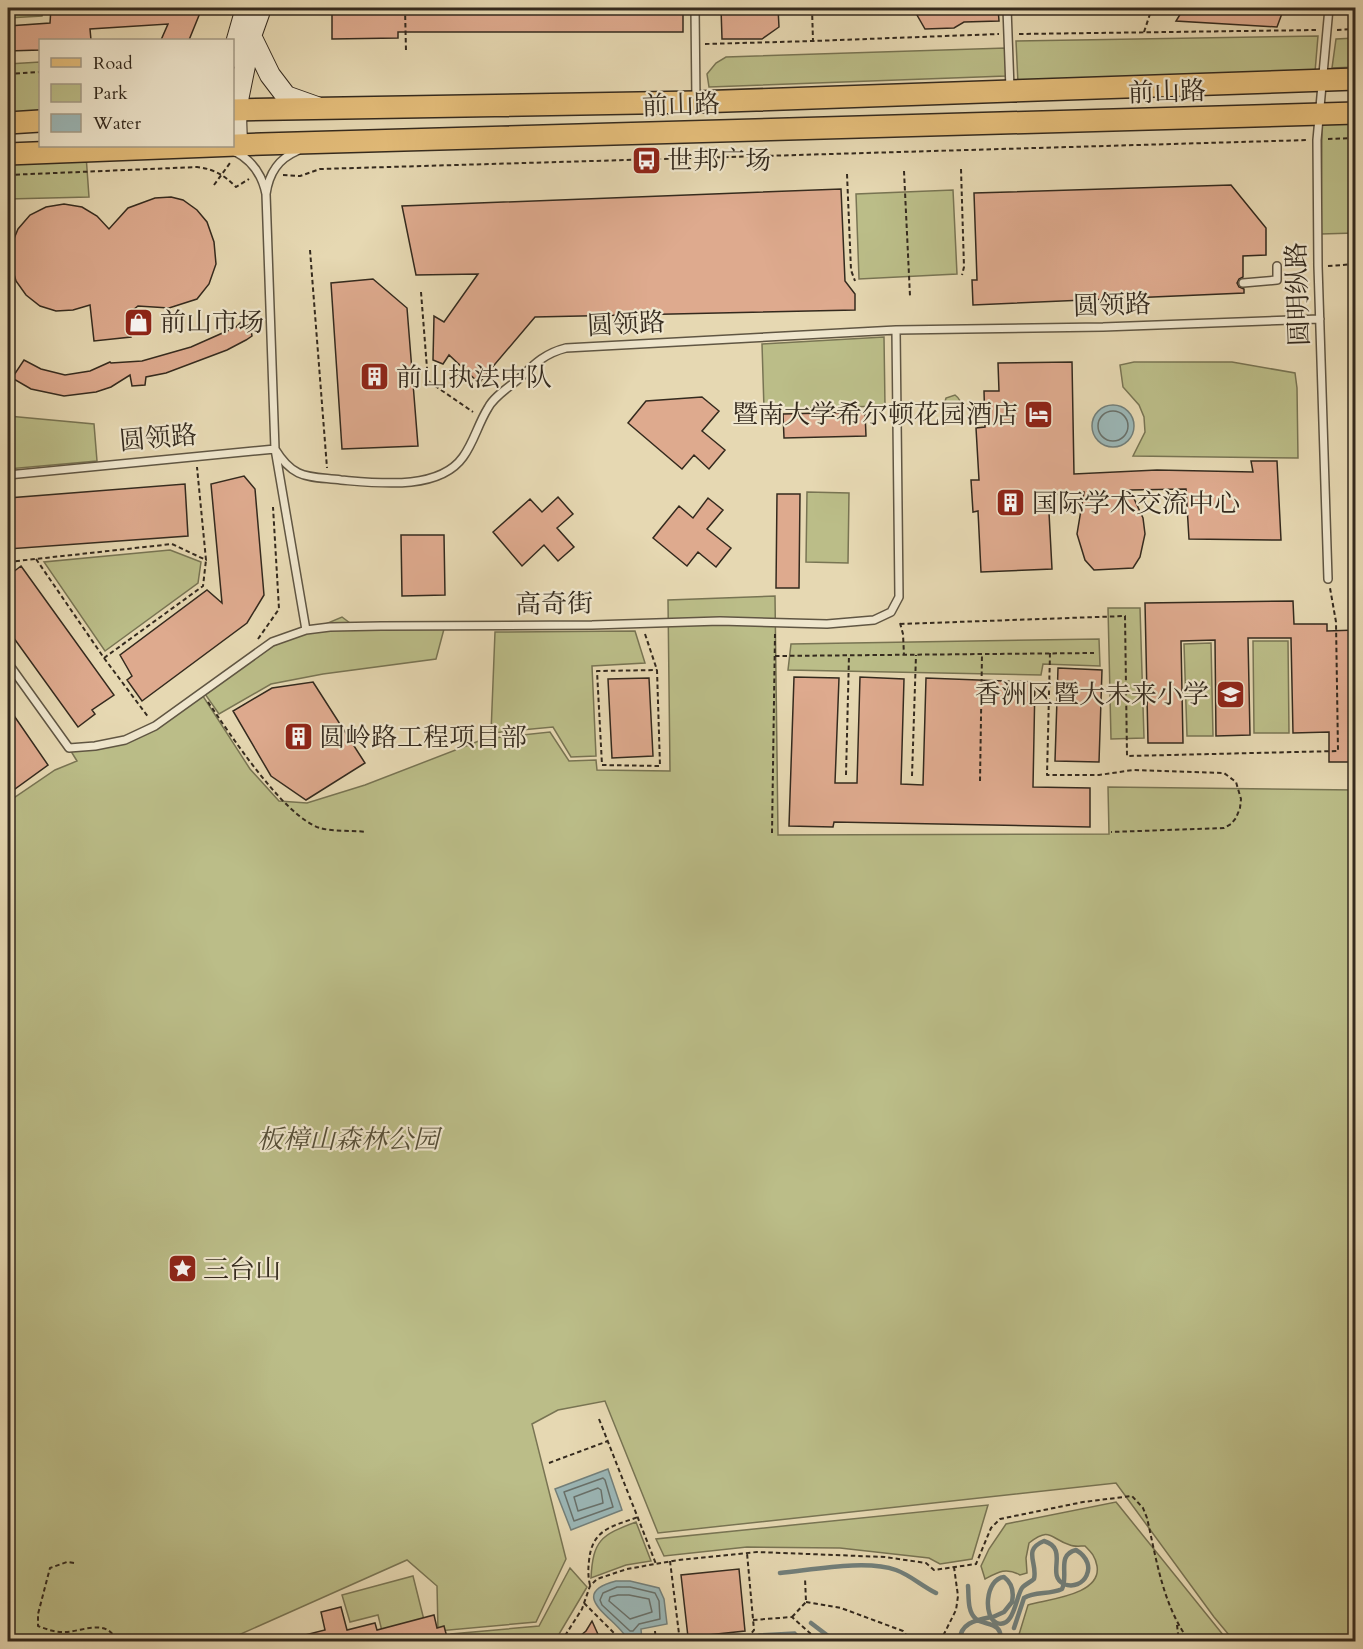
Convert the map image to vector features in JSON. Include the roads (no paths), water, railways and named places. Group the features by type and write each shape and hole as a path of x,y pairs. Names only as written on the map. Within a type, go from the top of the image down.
{"main road":[{"path":"234,110 246,8"},
{"path":"241,40 261,8"},
{"path":"241,40 286,96 320,108"},
{"name":"前山路","path":"234,110 696,102 1356,79"},
{"name":"前山路","path":"234,146 321,142 1356,113"},
{"path":"8,123 39,121"},
{"name":"前山路","path":"8,154 224,147"}],"lane":[{"path":"695,8 696,102"},
{"path":"1007,8 1010,91"},
{"name":"圆明纵路","path":"1328,579 1318,266 1317,140 1329,8"},
{"path":"266,194 272,173 280,161 286,156 321,142"},
{"path":"224,147 251,163 259,173 266,194 275,449 306,630"},
{"path":"1244,283 1277,280 1277,266"},
{"name":"圆领路","path":"8,475 275,449 284,464 294,473 374,483 409,482 432,478 453,467 462,458 488,406 541,358 552,351 566,348 896,330 1082,328 1320,319"},
{"name":"高奇街","path":"8,663 69,748 125,740 155,726 272,642 306,630 371,626 720,621 826,624 874,620 891,612 899,597 896,330"}],"water":[{"path":"1113,405 1128,411 1134,426 1128,441 1113,447 1098,441 1092,426 1098,411"},
{"path":"608,1469 622,1510 571,1530 555,1489"},
{"path":"616,1581 630,1581 659,1588 664,1599 667,1624 641,1629 642,1641 628,1641 624,1633 594,1601 594,1593 601,1587"},
{"path":"795,1632 804,1641 754,1641 759,1634"}],"waterway":[{"path":"960,1642 960,1636 965,1627 974,1621 985,1618 991,1617 993,1617 1004,1612 1012,1602 1012,1588 1004,1577 993,1584 988,1607 990,1614 993,1620 997,1623 1003,1624 1011,1617 1022,1588 1034,1579 1032,1553 1037,1545 1044,1541 1052,1545 1057,1556 1057,1575 1064,1584 1071,1585 1083,1581 1088,1569 1083,1556 1076,1550 1066,1556 1064,1584 1062,1589 1033,1594 1024,1598 1014,1628"},
{"path":"780,1573 870,1565 901,1572 936,1593"},
{"path":"968,1586 969,1604 973,1616 997,1627 1000,1642"},
{"path":"811,1623 836,1642"}],"place":[{"name":"世邦广场","path":"646,160"},
{"name":"前山市场","path":"139,322"},
{"name":"前山执法中队","path":"375,377"},
{"name":"暨南大学希尔顿花园酒店","path":"1039,414"},
{"name":"国际学术交流中心","path":"1011,503"},
{"name":"香洲区暨大未来小学","path":"1230,694"},
{"name":"圆岭路工程项目部","path":"298,737"},
{"name":"三台山","path":"182,1269"}],"park label":[{"name":"板樟山森林公园","path":"348,1139"}]}
